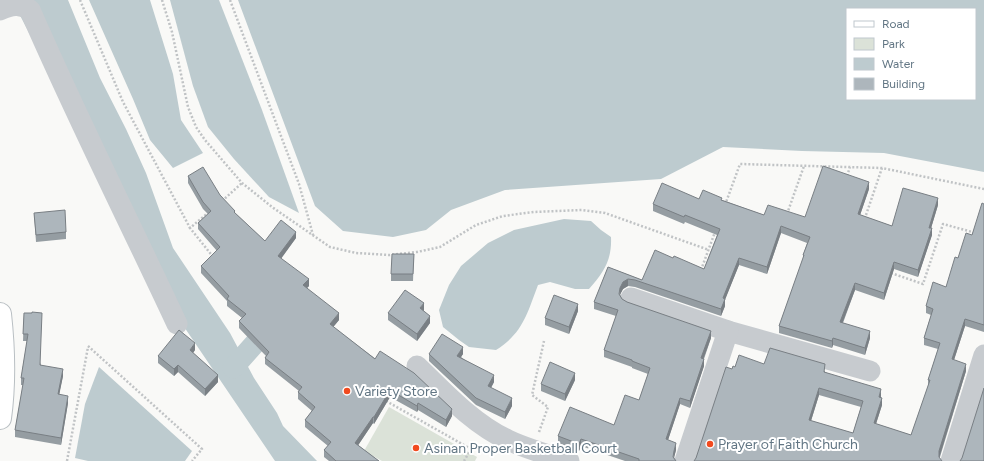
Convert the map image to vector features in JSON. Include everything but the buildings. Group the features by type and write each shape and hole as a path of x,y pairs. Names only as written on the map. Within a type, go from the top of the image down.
{"street":[{"path":"0,10 9,6 20,5 30,10 64,88 177,324"},
{"path":"631,298 728,331 870,371"},
{"path":"0,314 4,343 5,376 0,418"},
{"path":"684,461 728,331"},
{"path":"951,461 984,355"},
{"path":"417,366 486,428 507,440 569,461"}],"path":[{"path":"80,0 123,102 190,228 219,263"},
{"path":"162,0 172,32 188,108 196,127 205,140 242,183 272,207 330,247 356,253 390,255 417,252 440,247 476,224 503,216 534,212 582,210 606,213 709,250"},
{"path":"230,0 299,184 313,236"},
{"path":"724,209 740,164 882,168 984,189"},
{"path":"786,216 804,166"},
{"path":"845,182 850,168"},
{"path":"866,215 882,168"},
{"path":"219,203 242,183"},
{"path":"190,228 213,208"},
{"path":"887,272 923,284 943,224 977,234"},
{"path":"700,272 716,232"},
{"path":"533,450 548,407 532,395 544,340"},
{"path":"67,461 88,346 202,449 192,461"},
{"path":"382,399 471,449"},
{"path":"464,461 486,428"}],"green space":[{"path":"389,407 477,457 475,461 382,461 364,451"}],"water":[{"path":"12,0 68,0 100,78 146,173 173,248 230,333 254,378 277,413 283,426 317,461 275,461 174,312"},
{"path":"89,0 150,0 173,74 181,120 203,153 173,168 150,140"},
{"path":"170,0 219,0 262,110 299,213 269,197 234,159 208,127 193,86"},
{"path":"238,0 984,0 984,172 884,153 723,147 661,179 505,190 451,210 426,230 393,237 343,231 315,206"},
{"path":"564,219 591,221 611,237 610,252 606,265 599,277 589,289 575,289 550,282 538,285 527,314 518,330 505,344 496,350 469,347 443,327 439,310 449,285 461,266 488,243 514,230"},
{"path":"99,367 192,451 185,461 88,461 75,458 85,404"}],"waterway":[{"path":"233,368 273,323"}],"place":[{"name":"Variety Store","path":"347,391"},
{"name":"Prayer of Faith Church","path":"710,444"},
{"name":"Asinan Proper Basketball Court","path":"416,448"}]}
